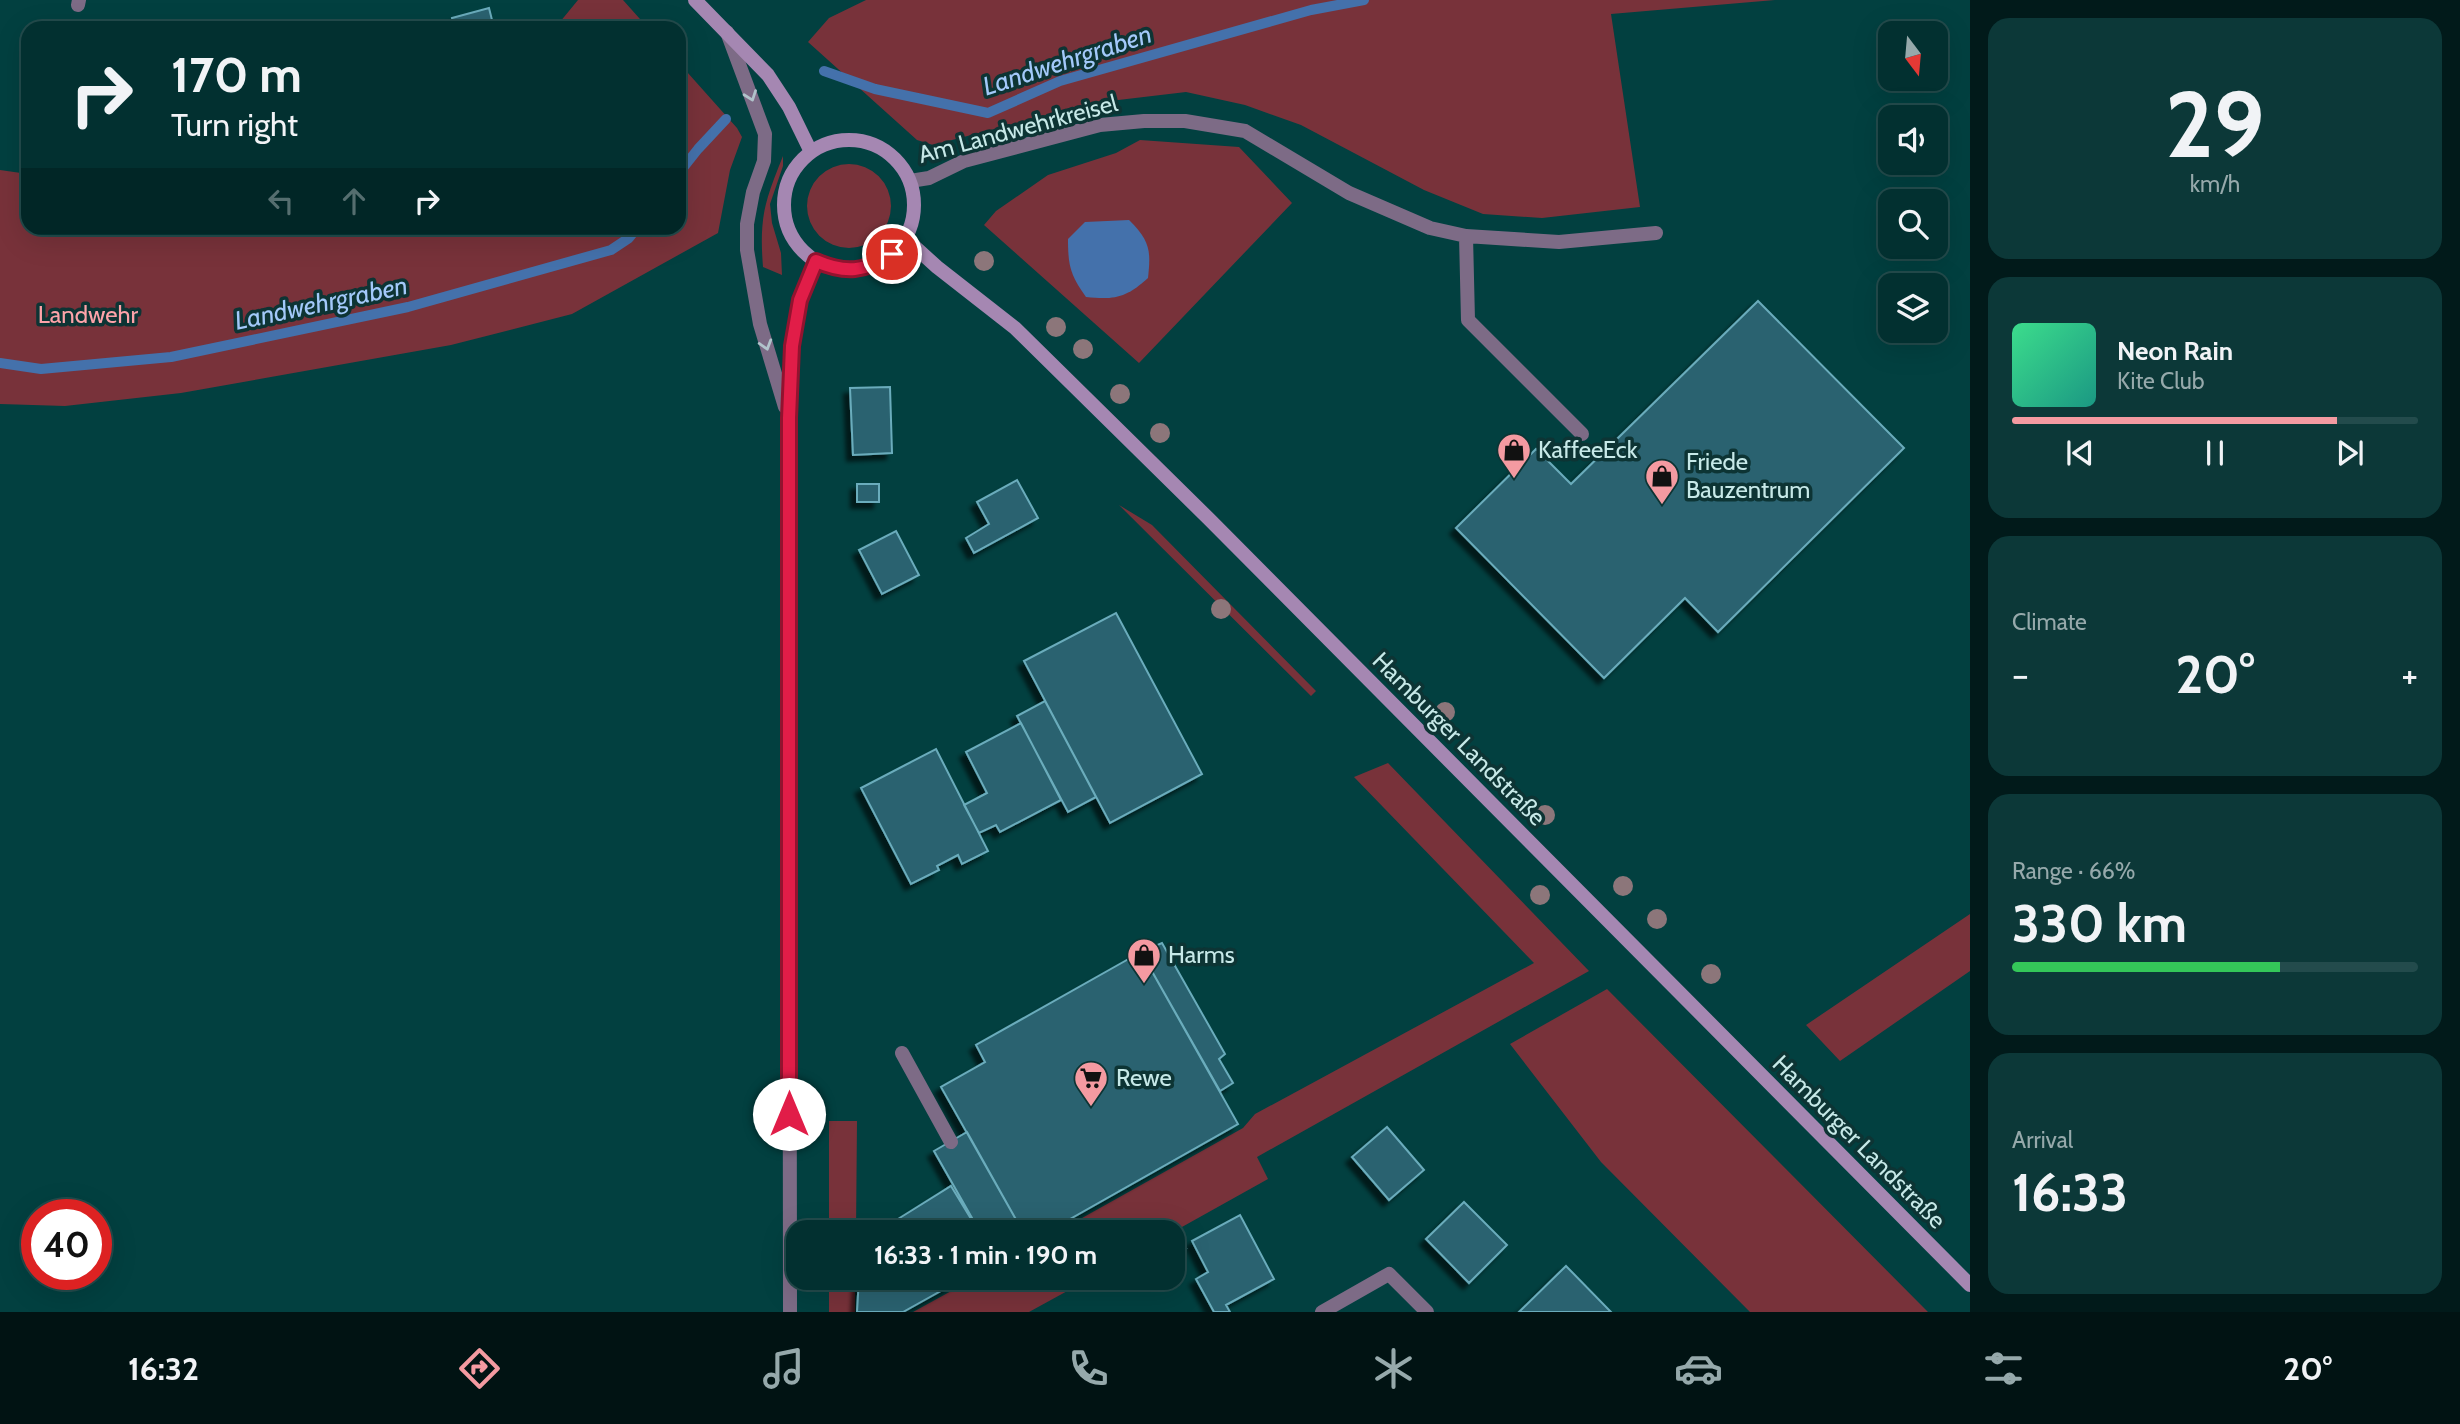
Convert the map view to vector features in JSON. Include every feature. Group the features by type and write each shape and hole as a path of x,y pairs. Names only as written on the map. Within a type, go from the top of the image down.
{"main road":[{"path":"695,0 775,86 789,107 811,152"},
{"path":"838,141 860,141 881,148 899,162 910,181 914,200 913,220 905,238 892,254 875,265 855,270 835,269 816,261 799,247 788,229 784,208 786,187 796,168 811,152 838,141"},
{"name":"Hamburger Landstraße","path":"905,238 937,267 1015,328 1970,1285"}],"street":[{"path":"727,32 765,134 764,161 753,192 747,223 747,250 760,324 789,418"},
{"name":"Am Landwehrkreisel","path":"910,181 929,177 964,161 1100,125 1185,121 1245,131 1349,193 1430,228 1466,236 1559,242 1656,233"},
{"path":"1466,236 1468,320 1582,434"},
{"path":"790,1312 789,418 792,346 800,300 816,261"},
{"path":"902,1053 951,1142"},
{"path":"1322,1312 1389,1274 1427,1312"}],"green space":[{"path":"578,0 623,0 642,21 561,21"},
{"path":"866,0 1775,0 1611,14 1640,207 1542,218 1483,214 1424,190 1301,125 1245,105 1186,92 1093,103 933,145 917,140 808,42 829,18"},
{"name":"Landwehr","path":"686,71 742,137 730,170 718,233 572,314 451,345 181,393 65,406 0,404 0,170 21,173 21,235 686,235"},
{"path":"1140,140 1239,147 1292,203 1139,363 984,225 996,211 1048,175 1116,153"},
{"path":"783,156 783,166 770,204 772,223 781,253 782,275 763,267 762,235 768,198"},
{"path":"849,164 872,171 884,183 891,206 884,229 872,241 849,248 826,241 814,229 807,206 814,183 826,171"},
{"path":"1119,505 1152,525 1316,691 1311,696"},
{"path":"1388,763 1589,971 1257,1157 1268,1179 1185,1225 1185,1220 1078,1220 1243,1128 1255,1114 1534,963 1354,777"},
{"path":"1970,914 1970,971 1840,1061 1806,1025"},
{"path":"1607,989 1928,1312 1750,1312 1601,1162 1510,1044"},
{"path":"829,1121 857,1121 856,1220 829,1220"},
{"path":"829,1290 855,1290 855,1312 829,1312"},
{"path":"953,1290 1069,1290 1029,1312 913,1312"}],"water":[{"path":"1129,220 1148,246 1148,278 1126,294 1104,298 1086,297 1071,270 1068,239 1085,222"}],"building":[{"path":"489,8 492,21 453,21 452,18"},
{"name":"Friede Bauzentrum","path":"1758,301 1904,448 1718,632 1685,598 1604,678 1456,528 1536,449 1571,484"},
{"path":"890,387 892,453 853,455 850,388"},
{"path":"1017,480 1038,518 974,553 966,538 989,524 977,502"},
{"path":"857,484 879,484 879,502 857,502"},
{"path":"896,531 919,575 882,594 859,550"},
{"path":"1116,613 1202,774 1110,823 1024,661"},
{"path":"1045,701 1096,797 1068,812 1017,716"},
{"path":"1021,723 1061,800 1000,832 996,825 979,833 964,805 987,793 966,752"},
{"path":"936,749 988,851 962,864 958,855 937,866 939,870 911,884 861,788"},
{"path":"1162,943 1225,1054 1219,1059 1233,1083 1220,1091 1141,952"},
{"name":"Rewe","path":"1141,952 1238,1124 1068,1220 1016,1220 941,1087 985,1062 976,1045"},
{"path":"1387,1127 1424,1170 1389,1200 1352,1157"},
{"path":"967,1132 1016,1220 973,1220 934,1151"},
{"path":"951,1186 972,1220 896,1220"},
{"path":"1464,1202 1507,1245 1469,1283 1426,1239"},
{"path":"1240,1215 1274,1279 1226,1305 1230,1312 1214,1312 1196,1279 1208,1272 1192,1241"},
{"path":"1566,1266 1611,1312 1519,1312"},
{"path":"858,1290 942,1290 903,1312 857,1312"}],"waterway":[{"name":"Landwehrgraben","path":"824,71 875,89 988,113 1060,81 1311,10 1364,0"},
{"name":"Landwehrgraben","path":"686,164 726,119"},
{"name":"Landwehrgraben","path":"0,363 41,369 171,357 408,307 611,250 631,235"}],"place":[{"name":"KaffeeEck","path":"1514,480"},
{"name":"Friede Bauzentrum","path":"1662,506"},
{"name":"Harms","path":"1144,985"},
{"name":"Rewe","path":"1091,1108"}],"route":[{"path":"789,1114 789,418 792,346 800,300 816,261 835,269 855,270 875,265 892,254"}]}
